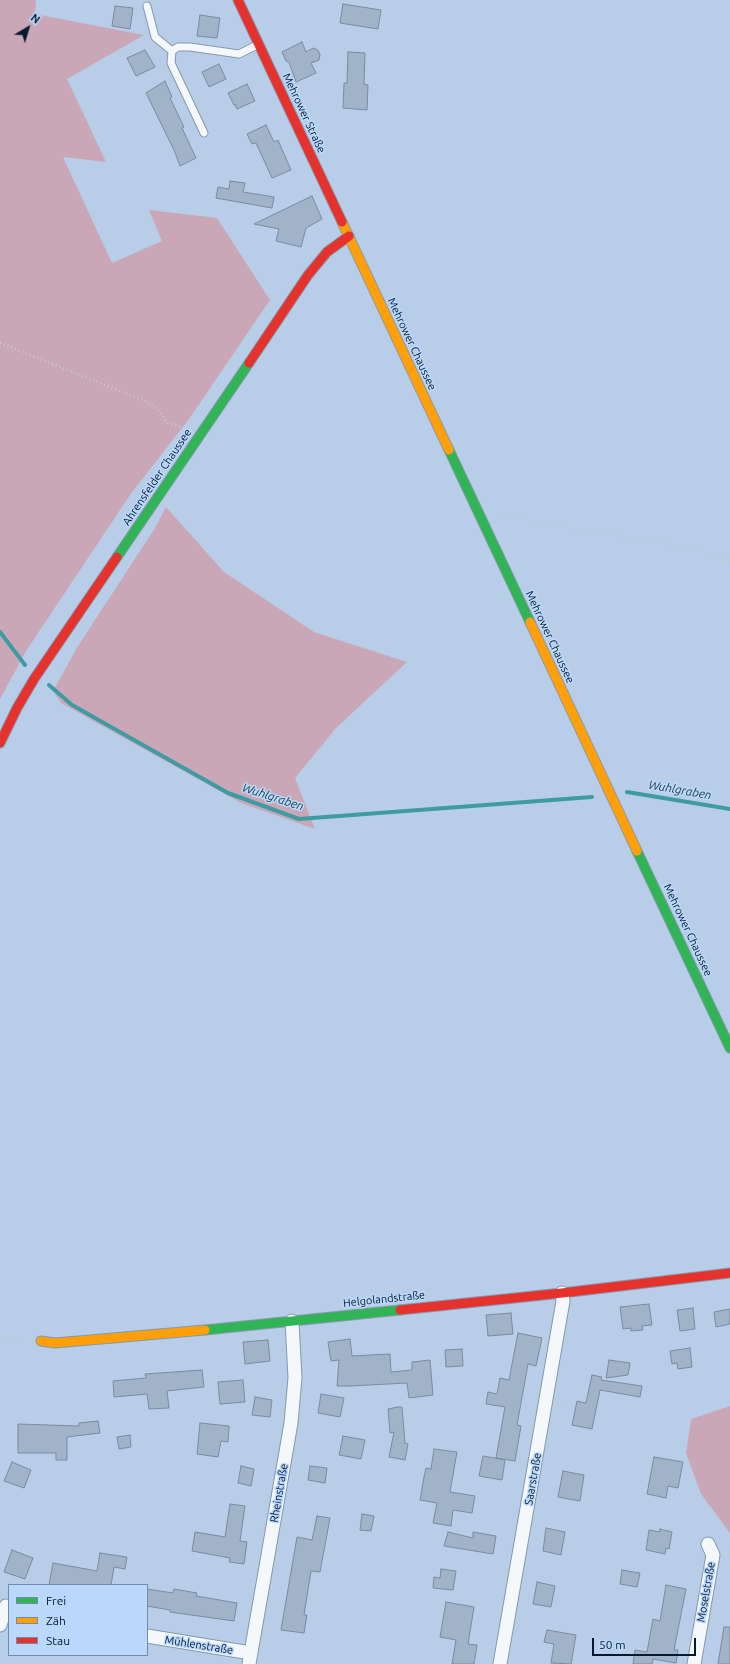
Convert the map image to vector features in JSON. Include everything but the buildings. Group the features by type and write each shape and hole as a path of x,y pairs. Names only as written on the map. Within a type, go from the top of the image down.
{"main road":[{"name":"Mehrower Straße","path":"238,0 349,236"},
{"name":"Ahrensfelder Chaussee","path":"0,743 34,678 308,275 327,252 349,236"},
{"name":"Mehrower Chaussee","path":"349,236 730,1048"},
{"name":"Helgolandstraße","path":"41,1341 55,1343 292,1321 562,1293 730,1273"}],"street":[{"name":"Saarstraße","path":"500,1664 563,1300 562,1293"},
{"name":"Rheinstraße","path":"250,1659 291,1423 295,1378 292,1321"},
{"name":"Moselstraße","path":"694,1664 712,1555 708,1544"},
{"path":"0,1625 5,1606"},
{"name":"Mühlenstraße","path":"148,1636 250,1659"}],"lane":[{"path":"147,6 155,37 172,51"},
{"path":"172,51 178,47 190,47 238,54 259,44"},
{"path":"172,51 171,63 204,133"}],"path":[{"path":"0,343 143,400 156,408 168,423 201,433"},
{"path":"482,521 500,515 688,548 730,561"},
{"path":"0,1337 32,1336 41,1341"},
{"path":"560,1402 568,1404"}],"shaded area":[{"path":"0,0 36,0 35,14 144,35 67,79 106,162 63,157 112,263 162,241 149,210 217,218 270,300 189,419 130,495 26,651 0,699"},
{"path":"166,507 224,572 314,632 407,662 336,728 295,778 315,829 241,803 61,703 53,691 78,646 155,528"},
{"path":"730,1406 730,1533 701,1494 686,1453 691,1419"}],"waterway":[{"name":"Wuhlgraben","path":"0,632 25,665"},
{"name":"Wuhlgraben","path":"49,685 72,705 228,793 299,819 592,797"},
{"name":"Wuhlgraben","path":"627,792 730,809"}],"traffic: fast":[{"path":"117,557 249,363"},
{"path":"449,450 530,622"},
{"path":"637,851 730,1048"},
{"path":"205,1330 400,1310"}],"traffic: slow":[{"path":"342,222 449,450"},
{"path":"530,622 637,851"},
{"path":"41,1341 55,1343 205,1330"}],"traffic: jam":[{"path":"238,0 342,222"},
{"path":"249,363 308,275 327,252 349,236"},
{"path":"0,743 17,708 34,679 117,557"},
{"path":"400,1310 730,1273"}]}
